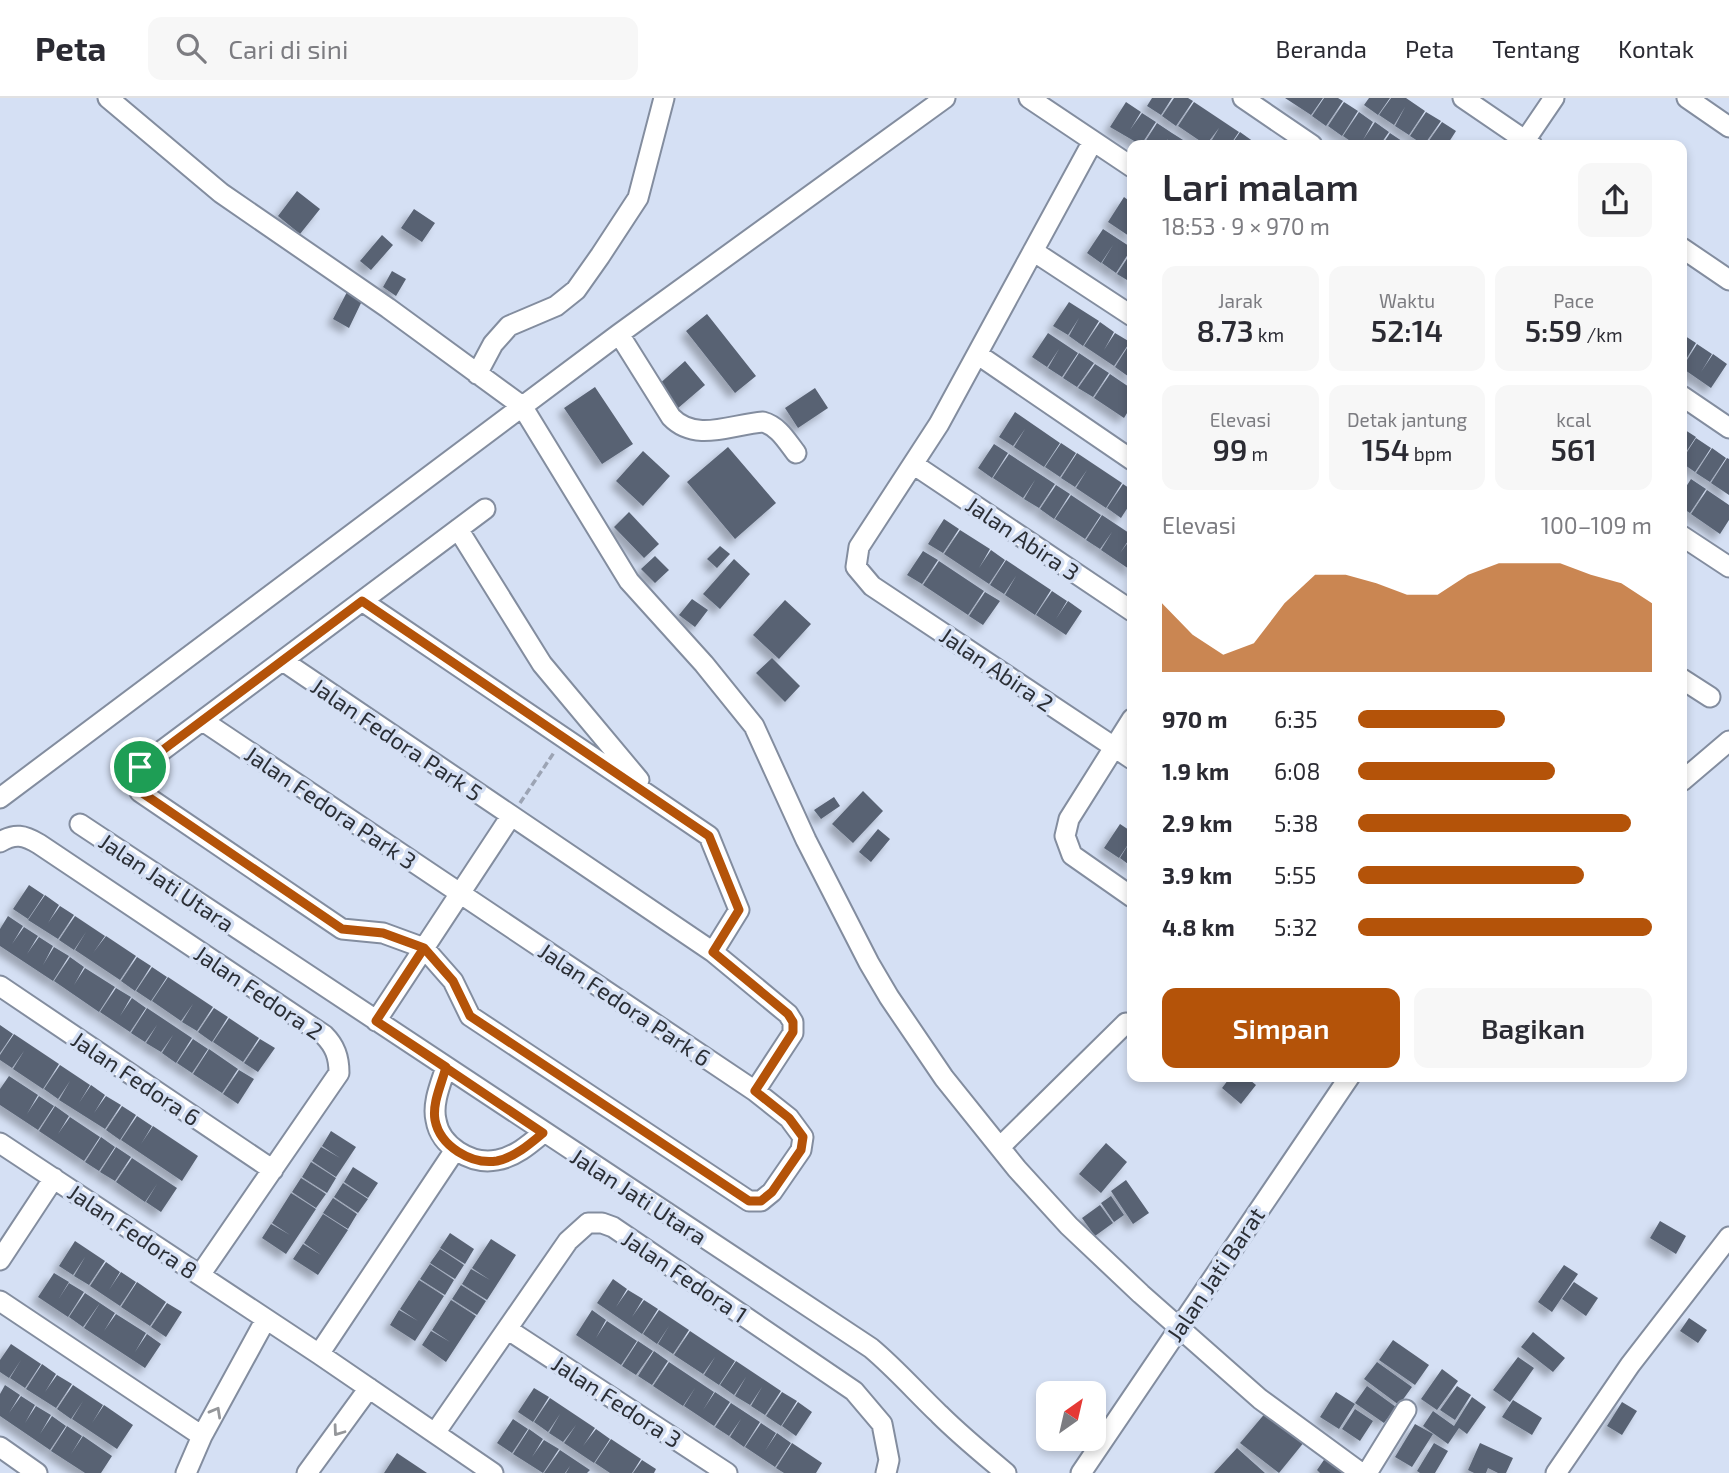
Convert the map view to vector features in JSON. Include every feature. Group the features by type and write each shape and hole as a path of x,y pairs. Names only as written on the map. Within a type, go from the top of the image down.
{"street":[{"path":"108,98 221,193 388,308 522,406 629,581 704,664 754,726 806,840 876,974 944,1078 1017,1169 1069,1226 1178,1328 1260,1399 1361,1473"},
{"path":"477,374 493,344 509,326 556,306 576,290 600,256 638,198 664,98"},
{"path":"0,798 619,334 945,98"},
{"path":"1029,98 1127,164"},
{"path":"1243,98 1305,140"},
{"path":"1463,98 1521,140"},
{"path":"1528,140 1554,98"},
{"path":"1687,98 1729,127"},
{"path":"913,464 939,424 1093,141"},
{"path":"1033,251 1127,313"},
{"path":"1687,251 1729,280"},
{"path":"619,334 671,417 681,426 705,431 763,422 771,424 781,432 796,453"},
{"path":"977,354 1127,457"},
{"path":"1687,399 1729,428"},
{"name":"Jalan Abira 2","path":"913,464 859,547 856,567 863,578 1127,756"},
{"name":"Jalan Abira 3","path":"913,464 1127,608"},
{"path":"424,948 383,933 342,929 141,792 135,781 140,767 485,509"},
{"path":"457,529 542,664 655,799"},
{"path":"1687,539 1729,567"},
{"path":"362,601 709,836 739,910 713,952"},
{"name":"Jalan Fedora Park 5","path":"283,661 713,952 788,1014 793,1022 793,1032 755,1091"},
{"path":"1687,682 1710,697"},
{"name":"Jalan Fedora Park 3","path":"202,721 460,893"},
{"path":"1127,727 1069,819 1065,836 1072,855 1127,894"},
{"path":"1687,777 1728,742"},
{"path":"376,1021 512,816"},
{"name":"Jalan Jati Utara","path":"80,824 543,1133 872,1348 902,1374 937,1412 1006,1473"},
{"name":"Jalan Fedora 2","path":"0,842 11,835 25,836 333,1044 339,1060 339,1073 200,1275"},
{"name":"Jalan Fedora Park 6","path":"424,948 453,981 470,1016 749,1201 761,1201 772,1192 801,1150 803,1137 789,1118 755,1091 460,893"},
{"name":"Jalan Fedora 6","path":"0,986 273,1170"},
{"path":"1000,1146 1126,1023"},
{"path":"446,1067 435,1105 435,1119 440,1135 455,1150 471,1158 496,1161 526,1148 543,1133"},
{"name":"Jalan Jati Barat","path":"1081,1473 1346,1082"},
{"name":"Jalan Fedora 8","path":"0,1143 493,1473"},
{"path":"318,1354 455,1150"},
{"path":"0,1260 54,1178"},
{"name":"Jalan Fedora 1","path":"435,1433 568,1241 587,1223 602,1223 613,1227 855,1391 882,1424 889,1460 886,1473"},
{"path":"1556,1473 1630,1365 1729,1237"},
{"path":"0,1301 202,1436"},
{"path":"186,1473 202,1436 266,1319"},
{"name":"Jalan Fedora 3","path":"507,1329 727,1473"},
{"path":"307,1473 369,1388"},
{"path":"1367,1473 1406,1410"},
{"path":"0,1447 37,1473"}],"path":[{"path":"512,816 564,738"}],"building":[{"path":"1152,98 1172,98 1161,115 1147,106"},
{"path":"1174,98 1188,98 1193,101 1176,126 1162,116"},
{"path":"1285,98 1323,98 1311,115"},
{"path":"1324,98 1338,98 1343,101 1326,126 1312,116"},
{"path":"1369,98 1390,98 1378,115 1364,105"},
{"path":"1391,98 1406,98 1425,111 1409,135 1395,126 1405,107 1394,125 1379,115"},
{"path":"1126,102 1141,112 1130,130 1142,113 1156,122 1144,140 1132,140 1110,127"},
{"path":"1194,102 1239,132 1233,140 1212,140 1219,128 1210,140 1199,140 1178,126"},
{"path":"1344,102 1358,111 1342,136 1328,126"},
{"path":"1359,112 1373,122 1363,140 1349,140 1343,136"},
{"path":"1426,112 1441,121 1428,140 1416,140 1410,136"},
{"path":"1375,122 1389,132 1383,140 1363,140"},
{"path":"1442,122 1456,131 1450,140 1429,140"},
{"path":"1157,123 1183,140 1168,139 1146,140"},
{"path":"1240,132 1251,140 1234,140"},
{"path":"1390,133 1400,140 1385,140"},
{"path":"297,191 320,209 300,234 278,216"},
{"path":"1124,197 1127,199 1127,235 1108,222"},
{"path":"414,209 435,223 422,242 401,228"},
{"path":"1103,229 1127,245 1127,256 1116,273 1102,263 1113,245 1101,263 1087,253"},
{"path":"382,235 393,245 371,270 360,261"},
{"path":"1127,259 1127,280 1117,274"},
{"path":"392,271 406,279 396,296 383,287"},
{"path":"347,292 362,301 349,328 333,319"},
{"path":"1069,302 1099,321 1083,346 1069,336 1079,318 1068,335 1053,326"},
{"path":"707,314 756,376 735,393 686,331"},
{"path":"1100,322 1114,332 1104,350 1115,333 1127,340 1127,346 1114,366 1084,346"},
{"path":"1048,333 1078,353 1062,377 1048,368 1059,349 1047,367 1032,357"},
{"path":"1687,337 1696,343 1687,358"},
{"path":"1697,344 1712,354 1701,372 1713,354 1727,364 1711,388 1687,371 1687,360"},
{"path":"1127,348 1127,375 1115,367"},
{"path":"1079,353 1094,363 1077,387 1063,378"},
{"path":"685,361 705,385 677,409 657,386"},
{"path":"1095,364 1109,373 1093,397 1078,388"},
{"path":"1110,374 1127,386 1127,413 1124,418 1094,398"},
{"path":"595,387 633,444 602,464 564,408"},
{"path":"815,388 828,408 798,428 785,408"},
{"path":"1015,412 1060,443 1044,467 1014,447 1025,429 1013,446 999,437"},
{"path":"1687,431 1696,437 1687,450"},
{"path":"1696,438 1711,448 1695,472 1687,466 1687,452"},
{"path":"1061,443 1076,453 1060,477 1045,467"},
{"path":"994,444 1008,453 992,478 978,468"},
{"path":"728,447 776,503 735,539 687,482"},
{"path":"1712,448 1726,458 1710,482 1696,473"},
{"path":"643,451 670,476 643,506 616,481"},
{"path":"1077,453 1122,483 1106,508 1076,488 1087,470 1075,487 1061,478"},
{"path":"1009,454 1055,484 1039,508 1024,499 1035,480 1023,498 993,478"},
{"path":"1727,458 1729,459 1729,495 1711,483"},
{"path":"1691,479 1706,489 1690,513 1687,511 1687,485"},
{"path":"1123,484 1127,487 1127,509 1121,518 1107,508"},
{"path":"1056,485 1070,494 1054,519 1040,509"},
{"path":"1707,490 1729,505 1729,520 1720,534 1691,514"},
{"path":"1071,495 1101,515 1085,539 1055,519"},
{"path":"629,512 659,544 644,558 614,527"},
{"path":"1102,515 1127,532 1127,542 1120,553 1127,544 1127,568 1101,550 1112,532 1100,549 1086,540"},
{"path":"944,519 959,529 943,553 928,544"},
{"path":"960,530 990,549 979,568 991,550 1005,560 989,584 944,554"},
{"path":"720,546 730,554 717,568 707,559"},
{"path":"923,551 938,560 922,584 907,575"},
{"path":"655,556 669,570 655,583 641,569"},
{"path":"734,559 750,574 720,609 703,594"},
{"path":"1006,560 1051,590 1035,615 1005,595 1016,576 1004,594 990,585"},
{"path":"939,561 984,591 968,615 923,585"},
{"path":"1052,591 1067,601 1056,619 1068,601 1082,611 1066,635 1036,615"},
{"path":"985,592 1000,601 983,625 969,616"},
{"path":"692,599 708,610 695,627 679,615"},
{"path":"785,600 811,624 779,659 753,635"},
{"path":"772,658 800,686 785,702 756,673"},
{"path":"863,791 883,811 853,843 832,824"},
{"path":"834,797 840,806 821,819 814,810"},
{"path":"1120,824 1127,829 1127,846 1119,858 1104,848"},
{"path":"878,829 890,839 871,862 859,852"},
{"path":"1127,847 1127,863 1120,858"},
{"path":"29,885 44,895 28,919 13,909"},
{"path":"45,895 59,905 48,923 60,906 74,915 58,939 28,920"},
{"path":"8,916 23,926 12,944 24,927 38,936 27,954 39,937 53,946 43,965 54,947 69,956 53,981 0,946 0,929"},
{"path":"75,916 105,936 93,953 106,936 136,956 120,980 75,950 86,932 74,950 59,940"},
{"path":"70,957 84,967 74,985 85,968 115,987 99,1012 54,981"},
{"path":"137,957 151,966 135,991 121,981"},
{"path":"152,967 167,977 151,1001 136,991"},
{"path":"168,977 213,1007 197,1031 182,1022 193,1004 181,1021 152,1001"},
{"path":"116,988 131,997 120,1016 132,998 146,1008 130,1032 100,1012"},
{"path":"147,1008 192,1038 176,1063 162,1053 173,1035 161,1052 146,1043 157,1025 145,1042 131,1033"},
{"path":"214,1008 228,1017 212,1042 198,1032"},
{"path":"229,1018 259,1038 243,1062 213,1042"},
{"path":"0,1025 13,1034 0,1053"},
{"path":"14,1034 59,1064 43,1089 13,1069 24,1051 12,1068 0,1060 0,1055"},
{"path":"193,1039 208,1049 192,1073 177,1063"},
{"path":"260,1039 275,1048 258,1072 244,1063"},
{"path":"209,1049 238,1069 222,1093 193,1074"},
{"path":"60,1065 90,1085 79,1103 91,1085 105,1095 94,1113 106,1096 121,1105 105,1129 59,1100 70,1081 58,1099 44,1089"},
{"path":"239,1070 254,1079 238,1104 223,1094"},
{"path":"9,1076 38,1095 27,1114 39,1096 54,1106 38,1130 0,1105 0,1089"},
{"path":"1226,1082 1252,1082 1256,1085 1241,1104 1222,1088"},
{"path":"55,1106 69,1116 58,1134 70,1117 100,1137 84,1161 39,1131"},
{"path":"122,1106 136,1115 120,1140 106,1130"},
{"path":"137,1116 152,1126 141,1144 153,1126 198,1156 182,1181 121,1140"},
{"path":"331,1131 356,1147 336,1177 312,1161 321,1147 340,1158 322,1146"},
{"path":"101,1137 115,1147 99,1171 85,1162"},
{"path":"1106,1143 1127,1162 1101,1193 1079,1174"},
{"path":"116,1147 131,1157 115,1181 100,1172"},
{"path":"132,1158 177,1188 161,1212 146,1202 157,1184 145,1202 116,1182"},
{"path":"311,1162 336,1178 327,1193 302,1177"},
{"path":"353,1167 378,1183 368,1198 344,1182"},
{"path":"301,1178 326,1194 316,1208 292,1192"},
{"path":"1126,1180 1149,1213 1133,1224 1111,1191"},
{"path":"343,1183 368,1199 358,1213 334,1197"},
{"path":"291,1193 316,1209 286,1254 262,1238 271,1224 290,1235 272,1223"},
{"path":"1111,1196 1124,1215 1114,1222 1101,1203"},
{"path":"333,1198 357,1214 348,1229 323,1213"},
{"path":"1100,1205 1113,1223 1095,1236 1082,1218"},
{"path":"323,1214 348,1230 318,1275 293,1259 303,1244 321,1255 304,1243"},
{"path":"1660,1221 1686,1236 1676,1254 1650,1238"},
{"path":"450,1233 474,1249 465,1264 440,1248"},
{"path":"491,1239 516,1255 487,1300 462,1284 471,1269 490,1280 472,1268"},
{"path":"75,1241 105,1261 89,1285 74,1276 85,1257 73,1275 59,1266"},
{"path":"440,1249 464,1265 455,1279 430,1263"},
{"path":"106,1262 120,1272 109,1290 121,1272 136,1282 120,1306 90,1286"},
{"path":"430,1264 454,1280 445,1295 420,1279"},
{"path":"1564,1265 1578,1274 1552,1312 1538,1302"},
{"path":"54,1273 69,1282 58,1300 69,1283 84,1292 68,1317 38,1297"},
{"path":"613,1279 627,1289 616,1307 628,1290 643,1299 632,1317 644,1300 658,1309 642,1334 597,1303"},
{"path":"419,1280 444,1296 415,1341 390,1325 399,1310 418,1321 400,1309"},
{"path":"137,1282 166,1302 150,1326 121,1307"},
{"path":"1574,1282 1598,1298 1586,1316 1562,1299"},
{"path":"461,1285 486,1301 477,1315 452,1299"},
{"path":"85,1293 100,1303 83,1327 69,1317"},
{"path":"451,1300 476,1316 446,1362 422,1345 431,1331 450,1342 432,1330"},
{"path":"100,1303 115,1313 104,1331 116,1314 146,1333 135,1352 147,1334 161,1344 145,1368 84,1328"},
{"path":"167,1303 182,1312 166,1337 151,1327"},
{"path":"592,1310 606,1320 596,1338 607,1321 637,1341 621,1365 576,1335"},
{"path":"659,1310 689,1330 673,1354 658,1344 669,1326 657,1344 643,1334"},
{"path":"1689,1318 1707,1330 1698,1343 1680,1331"},
{"path":"690,1331 735,1361 719,1385 704,1375 715,1357 703,1374 674,1355"},
{"path":"1533,1332 1565,1358 1553,1372 1521,1347"},
{"path":"1393,1340 1429,1365 1415,1385 1379,1360"},
{"path":"638,1341 653,1351 636,1375 622,1366"},
{"path":"11,1344 41,1364 25,1388 10,1378 21,1360 9,1378 0,1372 0,1360"},
{"path":"654,1351 668,1361 652,1385 638,1376"},
{"path":"1518,1357 1534,1368 1510,1402 1493,1390"},
{"path":"736,1361 781,1391 765,1415 751,1406 762,1387 750,1405 735,1396 746,1377 734,1395 720,1385"},
{"path":"669,1362 714,1392 703,1410 715,1392 730,1402 714,1426 684,1406 695,1388 683,1406 653,1386"},
{"path":"1377,1362 1412,1387 1399,1405 1364,1379"},
{"path":"42,1364 56,1374 45,1392 57,1375 72,1384 56,1408 26,1389"},
{"path":"1442,1369 1458,1381 1437,1410 1421,1399"},
{"path":"5,1385 20,1395 9,1413 21,1396 35,1405 25,1423 36,1406 51,1415 40,1434 52,1416 66,1426 50,1450 0,1416 0,1394"},
{"path":"73,1385 103,1405 92,1423 104,1405 133,1425 117,1449 72,1419 83,1401 71,1419 57,1409"},
{"path":"1367,1386 1396,1407 1384,1423 1355,1403"},
{"path":"1457,1386 1471,1395 1455,1420 1440,1410"},
{"path":"534,1388 549,1397 533,1422 518,1412"},
{"path":"782,1392 797,1401 781,1426 766,1416"},
{"path":"1336,1392 1355,1404 1339,1429 1320,1417"},
{"path":"1472,1397 1486,1407 1467,1434 1459,1428 1448,1444 1423,1426 1433,1411 1454,1426"},
{"path":"550,1398 595,1428 583,1446 596,1429 610,1439 594,1463 564,1443 576,1425 563,1442 549,1433 560,1414 548,1432 534,1422"},
{"path":"1513,1400 1542,1418 1532,1435 1502,1417"},
{"path":"798,1402 812,1412 796,1436 782,1426"},
{"path":"1622,1402 1637,1411 1622,1435 1607,1426"},
{"path":"731,1403 760,1422 744,1447 730,1437 741,1419 729,1436 715,1427"},
{"path":"1355,1409 1373,1421 1360,1441 1342,1429"},
{"path":"1267,1411 1305,1441 1279,1473 1240,1443"},
{"path":"513,1419 528,1429 512,1453 497,1443"},
{"path":"761,1423 776,1433 765,1451 777,1433 791,1443 775,1467 745,1447"},
{"path":"1415,1424 1433,1434 1412,1467 1395,1457"},
{"path":"67,1426 82,1436 71,1454 83,1436 112,1456 101,1473 85,1473 51,1451"},
{"path":"529,1429 543,1439 532,1457 544,1440 559,1449 543,1473 513,1454"},
{"path":"611,1439 641,1459 632,1473 610,1473 595,1463"},
{"path":"792,1443 822,1463 816,1473 784,1473 776,1468"},
{"path":"1434,1443 1448,1451 1435,1473 1420,1473 1417,1471"},
{"path":"1480,1443 1513,1458 1506,1473 1498,1473 1488,1468 1486,1473 1468,1470"},
{"path":"1237,1448 1265,1473 1214,1473"},
{"path":"560,1450 590,1470 587,1473 566,1473 570,1466 565,1473 544,1473"},
{"path":"397,1453 427,1473 384,1473"},
{"path":"1326,1457 1347,1473 1320,1473 1317,1470"},
{"path":"642,1460 656,1469 654,1473 633,1473"}],"route":[{"path":"140,767 135,781 141,792 342,929 383,933 424,948 376,1021 446,1067 435,1105 435,1119 440,1135 455,1150 471,1158 496,1161 526,1148 543,1133 446,1067 376,1021 424,948 453,981 470,1016 749,1201 761,1201 772,1192 801,1150 803,1137 789,1118 755,1091 793,1032 793,1022 788,1014 713,952 739,910 709,836 362,601 140,767"}]}
